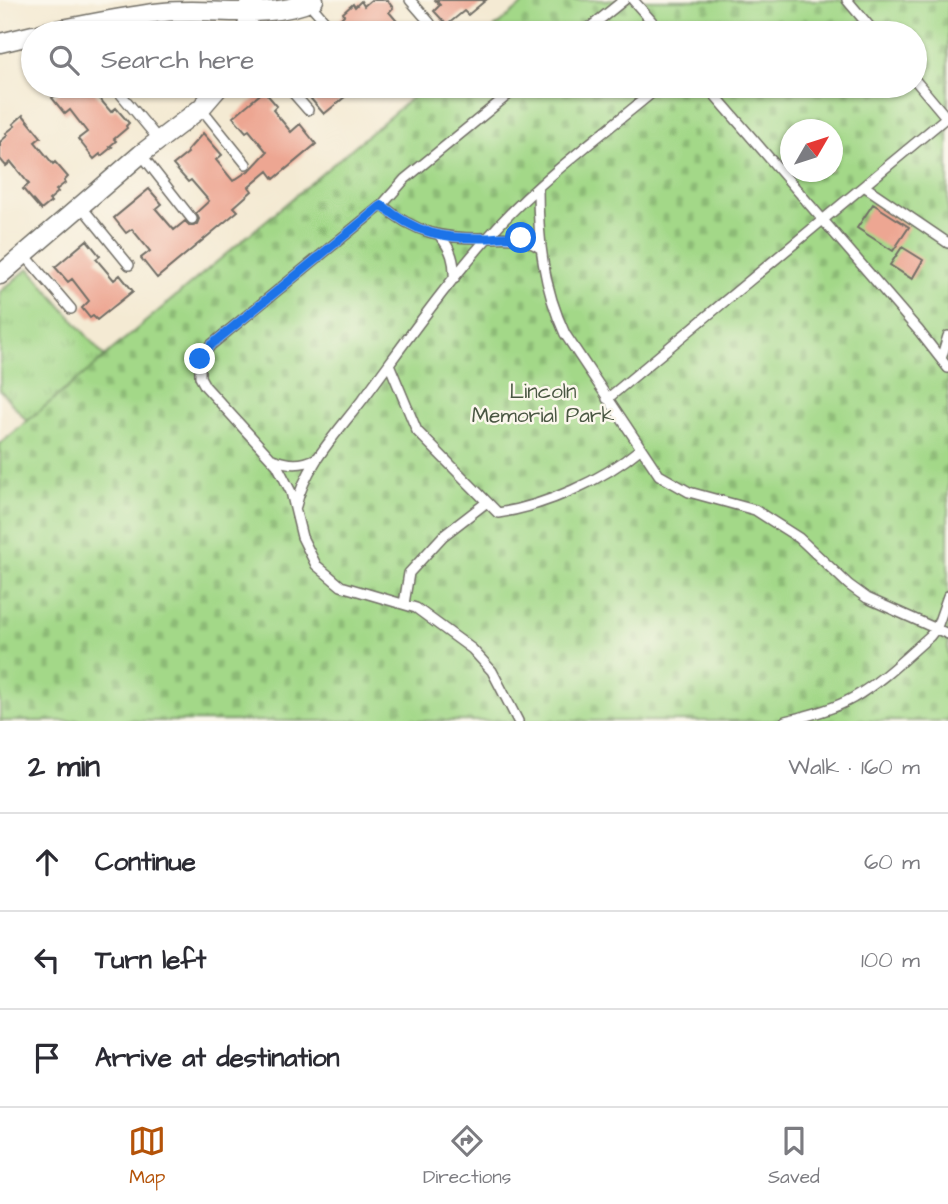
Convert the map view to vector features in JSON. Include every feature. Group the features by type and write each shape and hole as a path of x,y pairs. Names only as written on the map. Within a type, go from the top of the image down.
{"street":[{"path":"96,21 164,6 250,5 287,8 312,1"},
{"path":"0,43 21,38"},
{"path":"0,275 210,98"}],"lane":[{"path":"410,0 428,21"},
{"path":"598,21 624,0"},
{"path":"634,0 652,21"},
{"path":"847,0 865,21"},
{"path":"312,1 326,21"},
{"path":"607,400 947,117 927,94"},
{"path":"124,98 159,140"},
{"path":"298,98 308,110"},
{"path":"296,508 284,477 271,458 205,386 200,377 200,359 211,345 382,205 405,179 504,98"},
{"path":"518,721 484,660 429,617 416,608 341,586 328,577 307,551 297,521 299,491 318,457 488,238 538,188 646,98"},
{"path":"717,98 948,368"},
{"path":"201,108 246,164"},
{"path":"141,154 192,219"},
{"path":"864,186 948,243"},
{"path":"538,188 540,247 555,314 607,400 659,475 689,492 755,510 799,538 849,585 867,598 948,634"},
{"path":"382,205 416,229 440,236 512,236 540,247"},
{"path":"81,206 130,265"},
{"path":"440,236 451,250 455,268 454,279"},
{"path":"24,254 71,309"},
{"path":"941,359 948,336"},
{"path":"389,364 417,431 498,513 528,508 621,465 640,449"},
{"path":"271,458 291,465 318,457"},
{"path":"404,604 408,573 443,536 487,502"},
{"path":"785,721 852,699 920,645 937,627 948,596"}],"green space":[{"name":"Lincoln Memorial Park","path":"528,0 948,0 948,721 0,721 0,444 412,98 927,98 927,21 503,21"},
{"path":"29,268 105,357 27,421 0,390 0,292"}],"building":[{"path":"371,0 387,0 393,8 389,12 397,21 339,20 353,4 355,7 361,1 364,6"},
{"path":"435,0 486,0 468,15 464,11 452,21 443,21 434,11 440,5"},
{"path":"52,98 99,98 111,112 116,108 129,123 114,139 116,141 110,146 112,147 94,159 78,139 87,132 70,110 65,114"},
{"path":"256,98 270,98 277,106 273,110 291,132 300,124 316,144 274,179 268,171 249,187 252,191 234,207 238,211 157,278 141,258 150,251 132,229 126,233 114,218 149,189 162,204 156,209 174,230 185,221 190,226 197,224 199,219 196,213 209,201 191,180 188,182 173,165 188,153 203,133 222,155 216,160 233,181 251,169 267,152 249,130 246,132 233,117"},
{"path":"312,98 343,98 324,114"},
{"path":"23,115 41,137 35,142 68,177 49,200 51,202 41,210 23,189 29,184 11,162 6,166 0,159 0,142"},
{"path":"873,204 909,227 893,251 857,228"},
{"path":"87,240 100,256 96,259 114,280 120,275 133,291 97,320 93,316 90,318 82,308 89,301 72,279 68,282 55,267"},
{"path":"902,247 923,260 912,279 890,265"}],"route":[{"path":"200,359 211,345 382,205 416,229 440,236 521,238"}]}
